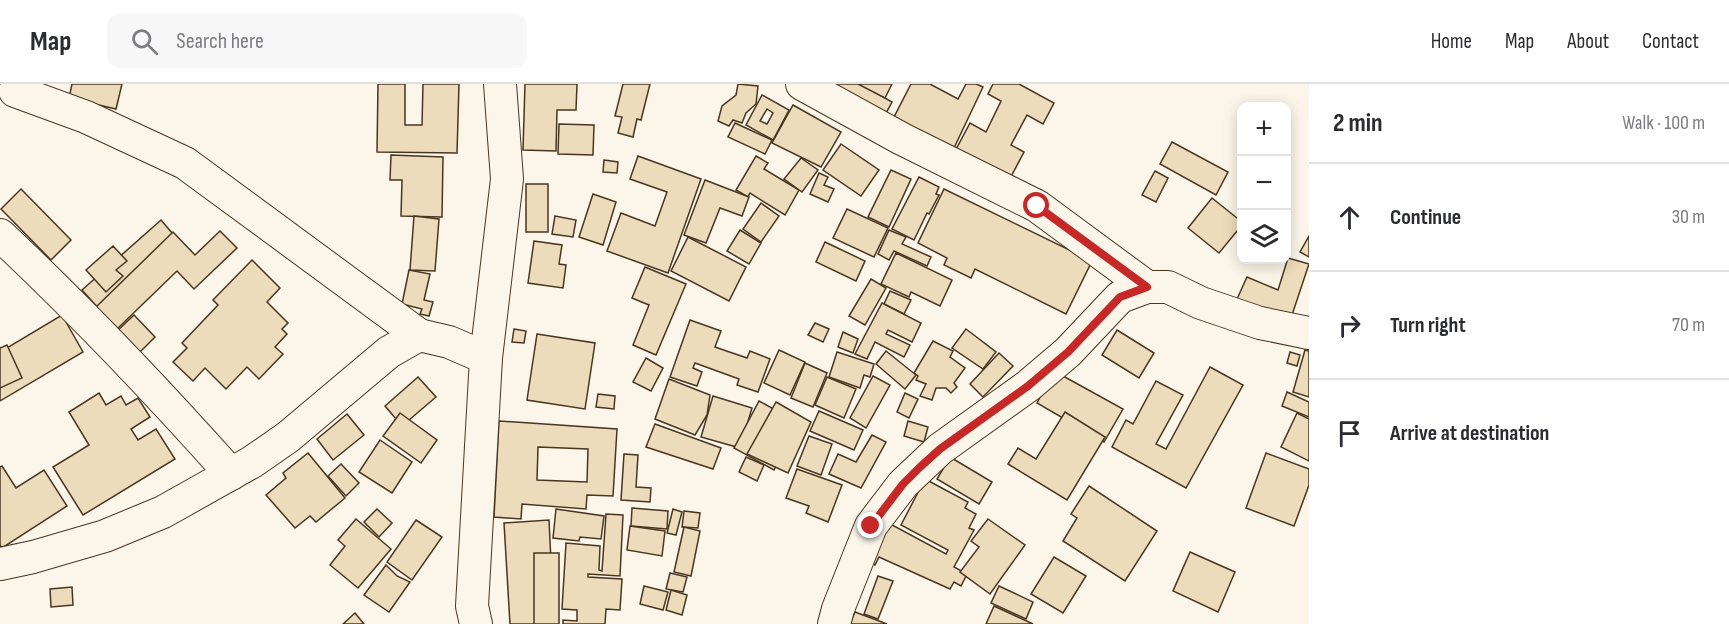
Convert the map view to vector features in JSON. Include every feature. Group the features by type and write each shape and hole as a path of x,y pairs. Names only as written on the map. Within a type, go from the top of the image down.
{"street":[{"path":"476,624 472,606 486,358 507,179 500,84"},
{"path":"802,84 902,139 1037,206 1147,287"},
{"path":"15,91 95,121 185,163 274,226 419,336 449,342 486,358"},
{"path":"0,235 63,295 148,382 231,474"},
{"path":"834,624 871,526 903,484 940,449 1028,386 1068,352 1120,297 1147,287 1168,287 1202,303 1260,323 1309,333"},
{"path":"0,564 105,536 163,512 231,474 288,437 389,352 419,336"}],"building":[{"path":"72,84 122,84 116,109 69,98"},
{"path":"378,84 405,84 405,125 422,125 423,84 459,84 457,153 377,152"},
{"path":"525,84 577,84 576,110 557,110 556,151 523,150"},
{"path":"623,84 650,84 641,120 637,119 633,137 618,133 622,117 615,116"},
{"path":"738,84 758,86 756,104 746,113 742,123 733,120 729,126 718,121 722,106 736,95"},
{"path":"828,84 861,84 892,102 885,115"},
{"path":"858,84 892,84 885,98"},
{"path":"911,84 930,84 958,99 966,84 983,87 953,150 893,119"},
{"path":"993,84 1019,84 1054,103 1043,124 1027,115 1011,145 1024,152 1006,186 952,157 970,123 986,132 1001,101 988,94"},
{"path":"762,95 789,110 773,140 746,125","holes":["767,109 773,113 767,124 760,121"]},
{"path":"793,105 841,132 821,167 772,143"},
{"path":"735,123 772,140 765,154 728,137"},
{"path":"559,124 594,125 593,155 558,154"},
{"path":"1172,142 1228,172 1216,195 1160,164"},
{"path":"841,144 879,170 861,196 823,170"},
{"path":"391,155 443,157 442,217 401,216 402,180 390,180"},
{"path":"638,156 701,179 668,273 607,251 621,213 655,226 667,192 630,179"},
{"path":"756,156 768,163 764,169 799,190 785,215 750,193 748,197 736,190"},
{"path":"801,158 818,170 802,192 784,179"},
{"path":"604,160 618,162 617,173 603,172"},
{"path":"891,170 911,179 889,227 868,217"},
{"path":"1155,171 1168,178 1156,202 1142,195"},
{"path":"819,173 828,177 824,185 834,189 828,202 810,194"},
{"path":"919,177 939,187 936,194 939,195 914,240 892,229"},
{"path":"705,180 749,197 742,216 720,208 706,243 684,235"},
{"path":"526,184 548,184 548,232 526,232"},
{"path":"21,189 71,240 51,260 1,209"},
{"path":"944,189 1092,261 1066,314 975,269 971,278 944,265 947,258 918,243"},
{"path":"593,194 616,202 603,245 579,237"},
{"path":"1212,198 1237,218 1237,231 1219,253 1188,228"},
{"path":"761,203 779,216 761,242 743,229"},
{"path":"847,209 888,228 874,257 833,238"},
{"path":"414,216 439,219 435,271 410,270"},
{"path":"555,216 576,220 573,237 552,234"},
{"path":"161,220 178,240 100,310 82,290"},
{"path":"740,230 761,243 749,264 727,251"},
{"path":"889,230 906,237 902,244 931,257 927,266 894,251 889,260 878,254"},
{"path":"220,231 237,248 194,289 177,271 116,330 95,308 173,232 195,255"},
{"path":"1309,236 1309,257 1300,252"},
{"path":"688,237 746,267 729,301 671,271"},
{"path":"534,241 562,245 559,264 566,265 563,288 528,283"},
{"path":"825,242 865,261 856,281 816,262"},
{"path":"113,246 127,261 116,270 123,276 106,292 86,270"},
{"path":"896,253 952,280 940,306 911,292 909,297 881,284"},
{"path":"1291,259 1309,264 1290,321 1237,299 1247,277 1278,290 1286,264 1291,264"},
{"path":"252,260 280,288 267,302 288,323 282,329 287,334 275,347 283,354 259,379 247,367 226,389 205,368 193,381 173,362 187,348 182,343 218,305 213,300"},
{"path":"645,267 686,284 656,355 633,345 649,305 632,298"},
{"path":"409,270 430,274 424,300 433,302 429,316 420,314 422,309 402,304"},
{"path":"871,279 886,288 865,325 849,316"},
{"path":"890,291 911,300 904,314 884,304"},
{"path":"882,303 921,323 912,342 888,330 886,334 910,345 904,357 875,342 867,359 855,354"},
{"path":"62,315 83,352 0,401 0,352"},
{"path":"134,315 155,337 136,356 115,333"},
{"path":"690,320 721,331 715,347 747,358 750,351 770,359 758,392 737,385 739,379 695,363 693,368 702,372 697,386 670,377"},
{"path":"815,323 829,329 823,342 808,335"},
{"path":"514,329 526,331 524,343 512,342"},
{"path":"966,329 996,352 983,369 952,348"},
{"path":"1117,330 1154,353 1139,378 1102,355"},
{"path":"843,332 858,339 853,353 838,347"},
{"path":"537,334 595,343 585,409 527,400"},
{"path":"933,341 953,351 950,357 965,368 954,383 957,387 951,393 946,388 936,388 932,400 920,396 926,384 916,380 918,376 914,373"},
{"path":"7,345 22,378 0,388 0,348"},
{"path":"779,350 805,362 790,395 764,383"},
{"path":"1305,350 1309,351 1309,397 1293,392"},
{"path":"886,351 916,375 905,389 876,364"},
{"path":"837,352 874,364 870,377 864,375 860,388 829,377"},
{"path":"1290,352 1300,355 1297,366 1287,363"},
{"path":"999,353 1013,366 983,397 970,384"},
{"path":"646,358 663,368 651,391 633,382"},
{"path":"805,363 827,373 813,407 791,398"},
{"path":"1210,367 1243,385 1186,488 1112,447 1126,420 1133,424 1156,381 1183,395 1156,444 1166,449"},
{"path":"1054,371 1123,409 1104,442 1037,403"},
{"path":"873,376 890,385 866,428 850,418"},
{"path":"418,377 436,397 402,426 385,406"},
{"path":"827,377 856,389 844,418 815,405"},
{"path":"669,379 710,395 707,415 695,435 655,419"},
{"path":"1287,392 1309,402 1309,417 1282,406"},
{"path":"99,393 106,405 121,396 126,405 138,398 150,417 131,429 138,440 156,429 175,459 83,515 53,467 89,445 69,412"},
{"path":"905,393 918,399 909,418 897,412"},
{"path":"598,394 615,396 614,409 596,407"},
{"path":"713,396 752,408 740,448 701,437"},
{"path":"759,401 799,423 774,470 734,448"},
{"path":"776,402 811,422 788,473 747,454"},
{"path":"819,411 863,430 854,450 810,431"},
{"path":"1065,412 1105,437 1067,500 1008,464 1018,448 1036,459"},
{"path":"400,413 437,440 421,463 383,436"},
{"path":"1297,413 1309,419 1309,461 1281,447"},
{"path":"347,414 364,435 333,460 317,439"},
{"path":"499,421 617,429 613,496 587,495 586,509 522,504 521,519 494,517","holes":["538,447 588,449 587,482 537,480"]},
{"path":"908,421 928,427 924,442 904,436"},
{"path":"655,424 721,448 713,469 646,447"},
{"path":"872,435 886,442 861,488 829,474 838,454 856,462"},
{"path":"809,436 832,444 821,475 797,466"},
{"path":"380,440 412,462 392,493 359,472"},
{"path":"308,453 345,498 316,522 310,516 295,528 266,495 286,478 283,473"},
{"path":"1266,453 1309,469 1309,485 1294,526 1246,508"},
{"path":"624,454 638,455 636,487 651,488 650,502 621,500"},
{"path":"746,457 764,465 757,481 739,472"},
{"path":"950,457 992,482 979,504 937,479"},
{"path":"341,464 359,483 346,496 328,476"},
{"path":"2,466 16,488 44,470 67,506 2,548 0,545 0,467"},
{"path":"797,469 842,485 828,522 806,513 809,506 786,498"},
{"path":"925,479 968,502 965,508 976,514 969,528 974,530 954,567 967,574 961,586 954,582 950,589 879,557 875,565 865,560 883,520 946,554 948,550 901,525"},
{"path":"1089,486 1157,531 1125,581 1063,541 1077,518 1071,514"},
{"path":"632,508 668,511 667,529 631,526"},
{"path":"377,509 392,523 379,537 364,522"},
{"path":"556,509 604,516 601,539 580,537 579,541 553,538"},
{"path":"673,509 682,512 676,535 667,533"},
{"path":"684,511 700,513 698,528 682,527"},
{"path":"606,514 623,515 620,576 588,574 588,577 622,579 620,610 606,609 605,624 563,624 563,620 577,621 577,610 562,609 566,543 600,546 599,570 602,571"},
{"path":"356,519 391,549 358,588 330,565 345,546 338,540"},
{"path":"988,519 1025,545 990,594 960,572 979,547 971,541"},
{"path":"416,520 442,537 412,580 387,562"},
{"path":"549,520 554,624 510,624 504,523"},
{"path":"630,526 665,531 662,556 627,550"},
{"path":"684,527 700,531 691,576 674,572"},
{"path":"1190,552 1235,572 1218,612 1173,591"},
{"path":"534,553 559,553 559,624 534,624"},
{"path":"1054,557 1086,576 1063,613 1031,594"},
{"path":"386,565 397,576 410,582 389,612 364,595"},
{"path":"670,573 687,577 683,592 666,589"},
{"path":"878,576 893,581 878,619 864,614"},
{"path":"644,586 668,592 663,610 640,604"},
{"path":"999,586 1033,602 1026,619 991,603"},
{"path":"72,587 73,605 51,607 50,589"},
{"path":"671,590 687,595 682,615 666,610"},
{"path":"994,606 1033,624 986,624"},
{"path":"855,612 887,624 850,624"},
{"path":"355,613 364,624 343,624"}],"route":[{"path":"871,526 903,484 940,449 1028,386 1068,352 1120,297 1147,287 1037,206"}]}
